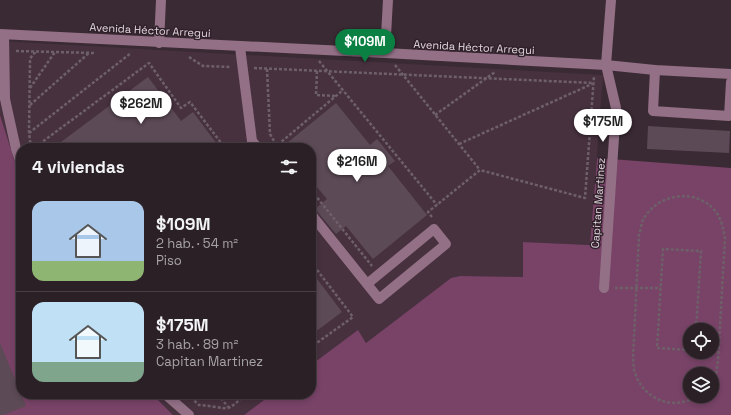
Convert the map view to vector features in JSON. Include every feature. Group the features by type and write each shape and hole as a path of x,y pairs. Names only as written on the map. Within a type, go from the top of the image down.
{"street":[{"path":"159,43 161,0"},
{"path":"385,53 388,0"},
{"name":"Capitan Martinez","path":"604,288 616,108 606,65 611,0"},
{"path":"2,35 5,51 5,99 16,149"},
{"name":"Avenida Héctor Arregui","path":"2,35 385,53 595,66 606,65 655,70 731,74"},
{"path":"240,47 252,141 254,143"},
{"path":"655,70 653,111 729,116 731,82"},
{"path":"316,220 367,284 379,298 446,244 434,229 367,284"},
{"path":"171,399 189,415"}],"path":[{"path":"310,50 437,206 480,170"},
{"path":"5,51 97,53"},
{"path":"30,143 29,133 30,60 33,54 38,51"},
{"path":"29,88 54,52"},
{"path":"29,105 90,52"},
{"path":"124,53 139,54"},
{"path":"29,133 131,53"},
{"path":"385,53 480,170 585,198 595,66"},
{"path":"186,54 203,66 594,83"},
{"path":"435,115 510,61"},
{"path":"41,143 149,63 181,108 190,102 221,143"},
{"path":"267,68 270,134 274,143"},
{"path":"318,71 316,95 337,96"},
{"path":"459,144 594,83"},
{"path":"281,143 343,90"},
{"path":"316,196 379,274"},
{"path":"683,402 674,403 661,401 649,394 640,384 634,372 633,358 639,235 643,221 651,208 663,200 677,196 692,196 705,202 716,212 722,225 725,238 717,367"},
{"path":"683,350 657,348 663,249 701,251 696,323"},
{"path":"316,269 353,317 316,343"},
{"path":"604,288 661,288"},
{"path":"192,399 199,405 222,408 228,408 240,399"},
{"path":"222,399 228,408"}],"shaded area":[{"path":"0,41 603,75 590,245 523,242 523,277 460,276 451,278 366,343 358,331 316,361 316,143 16,143 16,165 0,115"},
{"path":"0,115 16,165 16,399 157,399 173,415 0,415"},
{"path":"597,158 731,168 731,415 244,415 265,399 316,399 316,361 358,330 366,343 451,278 460,276 523,277 523,242 590,245"},
{"path":"157,399 265,399 244,415 173,415"}],"building":[{"path":"148,77 181,121 193,112 216,143 60,143"},
{"path":"336,103 370,145 377,139 395,161 388,166 427,215 373,259 346,226 336,234 316,210 316,208 327,199 316,186 316,143 287,143"},
{"path":"648,126 730,131 729,153 647,149"},
{"path":"316,278 342,312 316,331"},
{"path":"0,343 16,382 16,399 23,399 26,406 0,415"}]}
